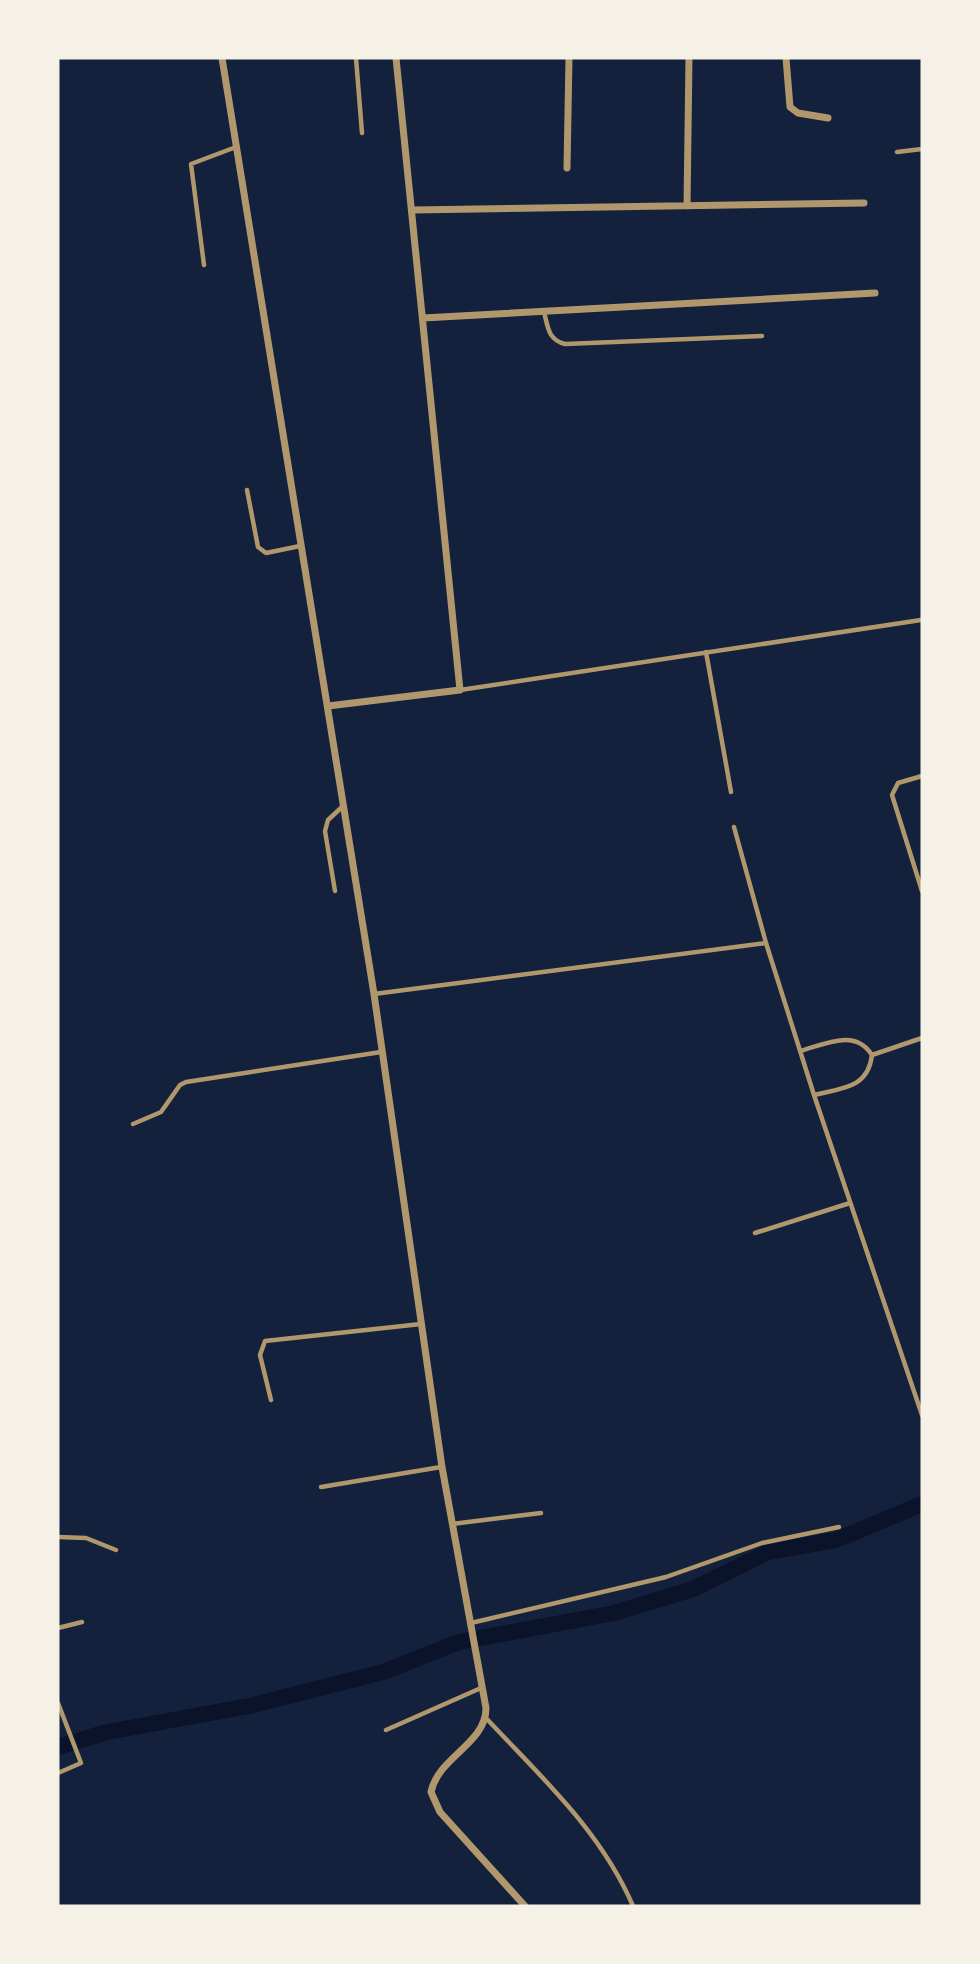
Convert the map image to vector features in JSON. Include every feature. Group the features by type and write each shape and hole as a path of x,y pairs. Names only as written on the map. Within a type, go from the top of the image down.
{"street":[{"path":"222,58 374,994 380,1052 451,1524 486,1718 482,1728 441,1770 431,1792 440,1812 525,1906"},
{"path":"328,706 460,690 396,58"},
{"path":"567,168 569,58"},
{"path":"687,206 689,58"},
{"path":"786,58 790,107 798,113 828,118"},
{"path":"413,209 864,203"},
{"path":"424,317 876,293"}],"lane":[{"path":"356,58 362,134"},
{"path":"204,265 191,164 237,146"},
{"path":"897,152 922,149"},
{"path":"544,311 549,334 556,342 565,344 762,336"},
{"path":"247,490 258,547 266,553 300,546"},
{"path":"460,690 921,620"},
{"path":"706,652 731,792"},
{"path":"922,776 898,783 892,795 922,891"},
{"path":"335,891 325,831 328,820 343,806"},
{"path":"734,827 766,943 814,1095 922,1415"},
{"path":"374,994 766,943"},
{"path":"872,1055 922,1038"},
{"path":"800,1051 844,1039 854,1039 865,1044 872,1055 865,1078 856,1084 814,1095"},
{"path":"134,1124 161,1112 180,1085 186,1082 380,1052"},
{"path":"755,1233 850,1203"},
{"path":"271,1400 260,1355 265,1340 421,1324"},
{"path":"321,1487 442,1467"},
{"path":"451,1524 541,1513"},
{"path":"470,1627 666,1577 762,1543 839,1527"},
{"path":"58,1537 86,1538 116,1549"},
{"path":"58,1628 82,1622"},
{"path":"386,1730 481,1688"},
{"path":"58,1703 81,1763 58,1773"},
{"path":"486,1718 595,1837 619,1874 633,1906"}],"waterway":[{"path":"58,1747 107,1732 249,1706 383,1672 459,1642 614,1613 693,1589 768,1552 836,1540 922,1504"}]}
